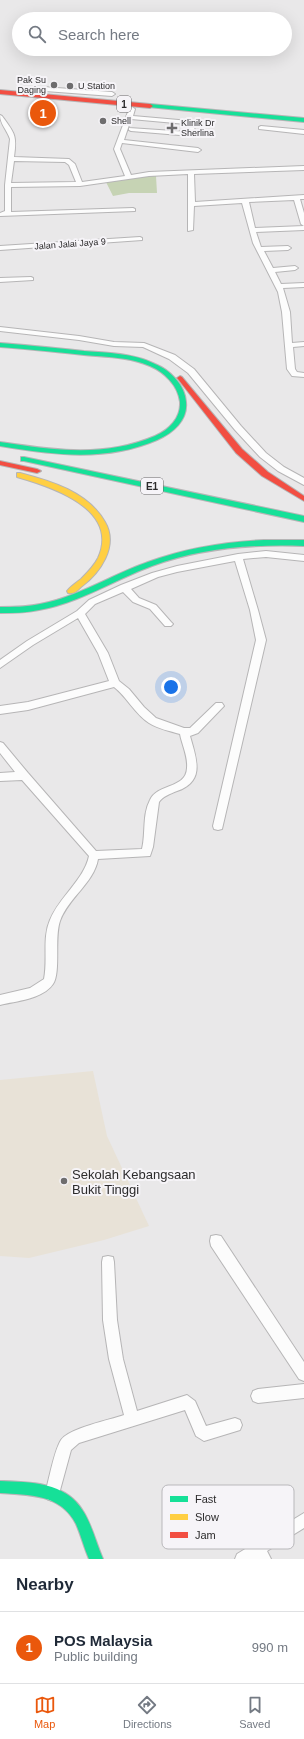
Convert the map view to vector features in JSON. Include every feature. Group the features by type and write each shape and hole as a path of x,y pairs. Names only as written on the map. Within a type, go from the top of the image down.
{"main road":[{"name":"1","path":"0,92 304,125"},
{"name":"1","path":"0,98 132,114 232,121 251,119"},
{"path":"251,119 259,112 266,111 278,114 284,118 304,120"},
{"path":"0,340 125,353 162,365 178,376 231,444 247,460 265,475 304,498"},
{"path":"0,344 125,357 152,365 178,386 182,394 184,405 182,414 170,430 152,442 140,446 110,452 94,453 34,450 0,444"},
{"name":"E1","path":"7,455 304,518"},
{"name":"E1","path":"0,463 304,528"},
{"path":"0,470 45,483 65,491 88,505 104,526 106,546 104,558 95,571 80,586 40,602 0,604"},
{"path":"0,610 36,609 55,605 151,563 185,553 210,548 261,542 304,543"},
{"path":"0,1488 32,1490 52,1494 69,1502 75,1510 96,1559"}],"street":[{"path":"41,96 43,89 112,94"},
{"path":"128,129 192,135 191,124 132,114 128,129 119,141 117,148 129,177"},
{"path":"0,117 12,136 13,142 8,185 8,212 3,214"},
{"path":"261,128 304,132"},
{"path":"119,141 198,150"},
{"path":"11,159 68,160 72,164 80,184"},
{"path":"8,185 80,184 149,174 304,168"},
{"path":"190,172 192,204 190,230"},
{"path":"296,197 304,224"},
{"path":"192,204 304,197"},
{"path":"245,201 259,249 280,286 286,312 292,371 297,375 304,375"},
{"path":"3,214 133,210"},
{"path":"253,230 304,228"},
{"name":"Jalan Jalai Jaya 9","path":"0,248 140,240"},
{"path":"259,249 288,248"},
{"path":"271,270 296,268"},
{"path":"0,280 31,279"},
{"path":"280,286 304,285"},
{"path":"0,329 79,338 114,344 144,345 172,357 191,371 238,428 263,455 281,469 304,482"},
{"path":"289,345 304,344"},
{"path":"0,665 30,643 80,613 92,602 124,587 170,570 262,554 302,557"},
{"path":"218,826 261,640 254,610 238,557"},
{"path":"124,587 136,600 153,607 168,624"},
{"path":"80,613 106,657 115,683 126,690 141,710 153,721 184,732 192,732 219,706"},
{"path":"0,710 28,706 115,683"},
{"path":"94,855 146,853 151,828 152,806 155,798 160,793 181,786 190,776 192,771 192,762 184,732"},
{"path":"0,746 24,776 94,855 93,864 65,901 54,921 49,981 41,988 34,991 0,1000"},
{"path":"0,777 24,776"},
{"path":"216,1241 304,1374"},
{"path":"108,1262 110,1320 116,1359 132,1418"},
{"path":"258,1396 304,1390"},
{"path":"52,1494 65,1446 69,1441 77,1437 132,1418 187,1402 192,1408 199,1429 204,1434 235,1425"},
{"path":"294,1528 304,1520"},
{"path":"242,1559 261,1555"}],"shaded area":[{"name":"Sekolah Kebangsaan Bukit Tinggi","path":"93,1071 107,1136 149,1226 104,1240 29,1258 0,1256 0,1080"}],"green space":[{"path":"156,176 157,193 129,193 113,196 106,182"}],"traffic: fast":[{"path":"150,106 304,120"},
{"path":"0,345 137,359 158,368 168,375 179,389 183,401 182,412 178,422 170,430 141,444 122,449 82,453 41,450 0,444"},
{"path":"24,459 304,519"},
{"path":"0,610 21,610 59,602 77,596 149,564 187,552 245,543 304,543"},
{"path":"0,1487 44,1491 63,1499 78,1515 96,1559"}],"traffic: slow":[{"path":"20,475 51,485 73,495 93,511 102,523 106,535 106,547 101,559 84,581 71,591"}],"traffic: jam":[{"path":"0,92 150,106"},
{"path":"180,378 239,451 265,474 304,499"},
{"path":"0,463 37,471"}],"place":[{"name":"Pak Su Daging","path":"54,85"},
{"name":"U Station","path":"70,86"},
{"name":"POS Malaysia","path":"43,113"},
{"name":"Shell","path":"103,121"},
{"name":"Klinik Dr Sherlina","path":"172,128"},
{"name":"Sekolah Kebangsaan Bukit Tinggi","path":"64,1181"}]}
